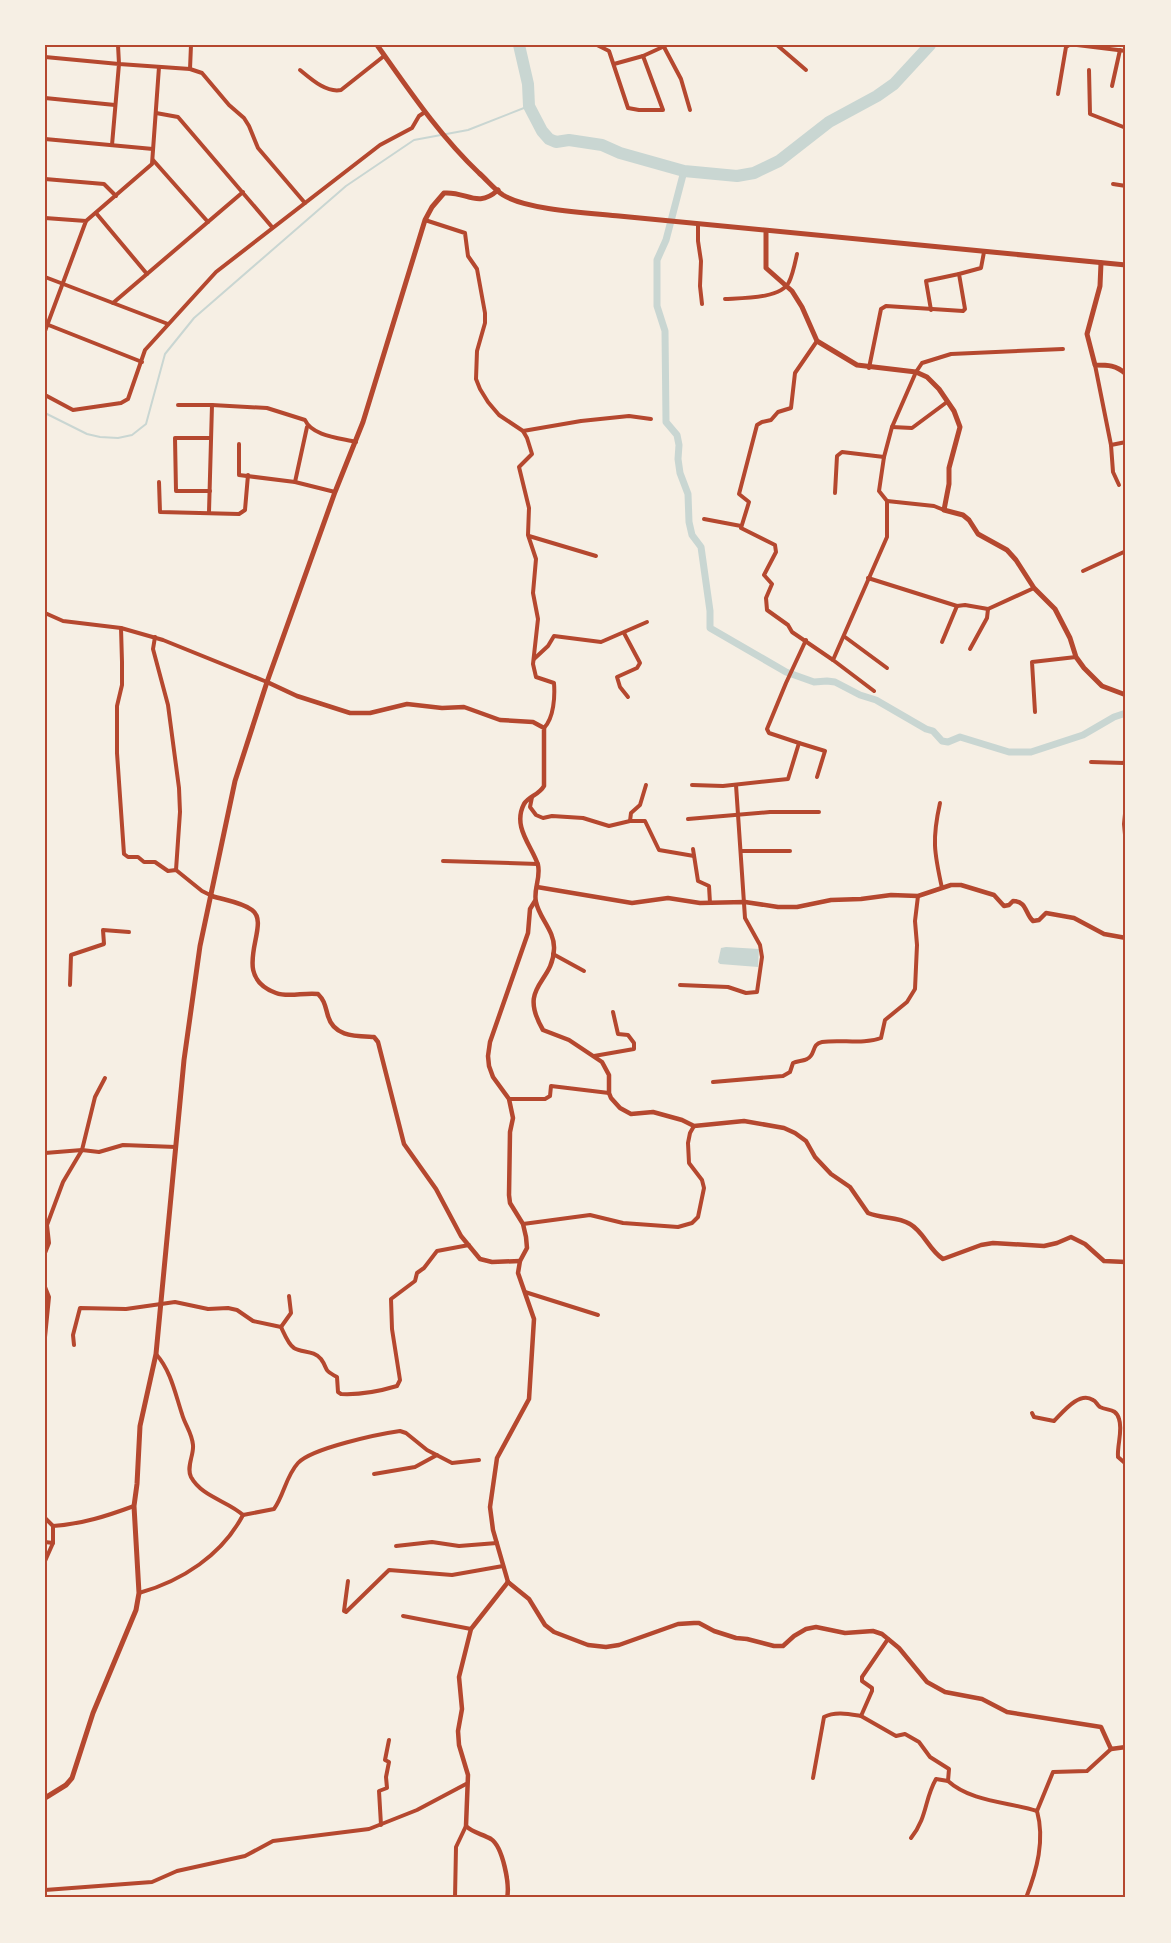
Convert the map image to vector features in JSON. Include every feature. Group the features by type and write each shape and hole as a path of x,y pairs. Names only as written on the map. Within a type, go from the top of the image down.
{"main road":[{"path":"377,45 450,144 498,190 509,197 560,210 766,232 1126,265"},
{"path":"45,1798 66,1785 72,1778 93,1713 136,1610 139,1593 134,1506 140,1426 156,1354 184,1060 197,969 235,781 267,682 334,492 356,442 425,220 444,193 480,200 487,199 498,190"},
{"path":"766,232 765,266 787,286 802,307 817,341 848,361 869,368 916,372 927,377 939,389 954,411 960,427 950,468 950,484 944,510 963,515 978,534 1007,550 1034,588 1055,609 1070,638 1076,657 1084,668 1102,686 1126,695"},
{"path":"1101,263 1100,286 1087,334 1095,365 1119,367 1126,374"}],"street":[{"path":"112,145 119,64 118,45"},
{"path":"190,69 191,45"},
{"path":"597,45 609,51 628,108 663,110 643,56"},
{"path":"777,45 806,70"},
{"path":"1058,94 1066,47 1069,45"},
{"path":"1077,45 1126,51"},
{"path":"614,64 643,56 665,46 681,79 690,110"},
{"path":"1112,86 1120,50"},
{"path":"300,70 316,83 337,91 384,56"},
{"path":"45,57 190,69 202,73 229,105 244,118 258,148 305,203"},
{"path":"45,331 86,221 150,168 153,159 159,67"},
{"path":"1089,70 1090,114 1126,128"},
{"path":"45,99 115,105"},
{"path":"45,395 72,410 121,403 128,399 145,350 216,272 381,145 412,128 419,116 425,112"},
{"path":"156,113 178,117 272,227"},
{"path":"45,139 153,149"},
{"path":"153,159 208,222"},
{"path":"45,179 104,184 116,196"},
{"path":"1113,184 1126,186"},
{"path":"113,303 243,192"},
{"path":"96,213 147,274"},
{"path":"45,218 86,221"},
{"path":"425,220 465,232 468,256 477,269 485,314 477,351 476,379 480,389 499,415 523,431 532,454 519,467 529,508 528,536 537,566 532,593 538,619 533,660 534,672 536,677 554,683 552,710 548,724 544,728 544,786 524,806 521,824 524,839 537,864 539,873 535,901 530,909 528,933 490,1042 488,1056 493,1077 509,1099 513,1118 510,1132 509,1195 512,1207 523,1224 527,1248 520,1261 518,1273 534,1319 529,1399 497,1458 490,1507 493,1530 508,1582 529,1599 545,1625 554,1632 588,1645 606,1647 619,1645 678,1624 694,1623 699,1623 723,1635 774,1646 783,1646 806,1629 816,1628 845,1633 873,1631 888,1639 904,1654 927,1682 945,1692 982,1699 1007,1712 1101,1727 1111,1749"},
{"path":"698,224 702,304"},
{"path":"931,310 926,280 981,268 984,252"},
{"path":"725,299 768,295 787,286 797,254"},
{"path":"869,368 881,309 886,306 956,312 965,309 959,274"},
{"path":"45,277 168,324"},
{"path":"46,324 142,362"},
{"path":"741,526 749,502 739,494 757,425 771,420 778,412 791,408 795,373 817,341"},
{"path":"833,660 887,537 887,501 879,491 884,457 892,427 922,363 951,354 1063,349"},
{"path":"1095,365 1111,445 1113,471 1119,485"},
{"path":"892,427 912,428 947,402"},
{"path":"178,405 273,410 305,420 308,427 295,482"},
{"path":"209,512 212,405"},
{"path":"523,431 629,416 651,418"},
{"path":"308,427 356,442"},
{"path":"210,491 176,491 175,438 211,438"},
{"path":"1111,445 1126,442"},
{"path":"239,444 239,475 295,482 334,492"},
{"path":"835,493 839,453 884,457"},
{"path":"159,482 160,512 239,514 245,510 248,475"},
{"path":"887,501 934,506 944,510"},
{"path":"704,519 741,526 742,529 775,545 776,552 772,563 764,573 772,586 766,598 767,610 788,626 792,632 874,691"},
{"path":"528,536 596,556"},
{"path":"1083,571 1126,551"},
{"path":"868,578 957,606 988,609 1034,588"},
{"path":"942,642 957,606"},
{"path":"970,649 987,618 988,609"},
{"path":"45,613 63,621 121,628 155,637 327,707 350,713 361,714 407,704 442,708 464,707 501,720 532,722 544,728"},
{"path":"533,660 548,646 554,636 601,642 647,622"},
{"path":"121,628 122,685 117,706 117,753 124,854 128,857 138,857 147,863 155,862 168,871 176,870 202,891 248,908 256,915 252,970 257,980 276,993 318,994 325,1002 329,1021 335,1028 343,1034 354,1037 374,1037 378,1042 404,1144 436,1189 461,1236 475,1255 485,1261 520,1261"},
{"path":"624,633 640,663 637,668 617,676 620,687 628,697"},
{"path":"155,637 153,649 168,705 179,788 180,812 176,870"},
{"path":"845,637 887,668"},
{"path":"806,640 767,729 775,736 825,751 817,777"},
{"path":"1035,712 1032,662 1076,657"},
{"path":"692,785 736,785 788,779 799,743"},
{"path":"1091,762 1124,763 1126,758"},
{"path":"630,821 631,813 640,805 646,785"},
{"path":"680,985 728,987 747,993 757,992 762,951 745,918 736,785"},
{"path":"532,797 530,807 536,815 543,818 552,816 584,818 609,826 630,821 645,821 659,850 694,856"},
{"path":"940,803 934,829 934,854 942,888"},
{"path":"1126,804 1124,824 1126,845"},
{"path":"688,819 770,812 819,812"},
{"path":"693,849 699,881 709,886 710,903"},
{"path":"741,851 790,851"},
{"path":"443,861 537,864"},
{"path":"537,887 632,903 668,898 710,903 745,902 767,906 797,907 831,900 891,895 918,896 942,888 961,885 994,895 1004,906 1018,901 1026,908 1030,920 1033,921 1039,920 1046,913 1055,913 1084,922 1104,934 1126,938"},
{"path":"713,1082 783,1076 790,1072 793,1063 807,1060 811,1056 813,1047 821,1042 872,1041 881,1038 885,1020 907,1002 915,989 918,896"},
{"path":"535,901 551,933 554,949 550,966 536,987 534,995 533,1004 541,1026 546,1032 569,1040 593,1056 607,1069 609,1093 620,1108 631,1114 653,1112 682,1120 694,1126 744,1121 784,1128 795,1133 806,1141 815,1157 831,1174 850,1187 868,1213 909,1223 916,1228 932,1250 943,1259 981,1245 993,1243 1044,1246 1071,1237 1085,1244 1104,1261 1126,1262"},
{"path":"70,985 71,956 104,944 103,930 129,932"},
{"path":"553,954 584,971"},
{"path":"593,1056 634,1049 634,1043 628,1035 618,1034 614,1012"},
{"path":"1126,1017 1126,1026"},
{"path":"45,1253 49,1243 47,1225 63,1182 82,1150 95,1097 105,1078"},
{"path":"509,1099 545,1099 550,1096 551,1086 609,1093"},
{"path":"523,1224 590,1215 623,1223 678,1227 692,1223 698,1217 704,1188 702,1180 689,1163 688,1143 694,1126"},
{"path":"45,1153 82,1150 99,1152 123,1146 177,1147"},
{"path":"281,1327 291,1346 308,1351 321,1360 326,1371 337,1377 338,1392 341,1394 363,1395 397,1386 400,1380 392,1329 391,1299 415,1281 417,1273 424,1268 437,1251 469,1245"},
{"path":"45,1287 49,1297 45,1336"},
{"path":"525,1292 598,1315"},
{"path":"281,1327 291,1312 289,1296"},
{"path":"74,1345 73,1335 80,1308 126,1309 175,1302 208,1309 237,1310 253,1321 281,1327"},
{"path":"156,1354 167,1370 182,1417 193,1440 194,1450 189,1474 218,1501 238,1510 243,1515"},
{"path":"1032,1413 1034,1417 1054,1421 1071,1404 1078,1399 1085,1398 1111,1409 1116,1412 1120,1422 1118,1457 1126,1464"},
{"path":"243,1515 274,1509 300,1462 343,1443 400,1431 414,1438 427,1450 456,1464 479,1460"},
{"path":"374,1474 416,1467 437,1455"},
{"path":"53,1526 98,1519 134,1506"},
{"path":"139,1593 186,1574 208,1558 236,1530 243,1515"},
{"path":"45,1518 53,1526 53,1543 45,1561"},
{"path":"45,1542 53,1543"},
{"path":"396,1546 432,1542 459,1546 497,1543"},
{"path":"348,1581 344,1611 346,1612 389,1570 453,1575 503,1566"},
{"path":"455,1898 456,1847 466,1826 468,1775 459,1745 458,1731 462,1709 459,1677 471,1629 508,1582"},
{"path":"403,1616 471,1629"},
{"path":"861,1716 872,1691 872,1688 862,1681 862,1677 888,1639"},
{"path":"813,1778 824,1717 844,1713 861,1716 896,1736 901,1737 905,1734 919,1742 930,1757 950,1769 948,1780"},
{"path":"381,1825 379,1791 387,1788 386,1777 389,1762 385,1760 389,1740"},
{"path":"1026,1898 1033,1881 1039,1853 1042,1827 1038,1810 1053,1772 1087,1771 1111,1749 1126,1747"},
{"path":"911,1838 923,1820 930,1789 936,1779 948,1780 959,1789 1007,1805 1020,1805 1038,1810"},
{"path":"45,1890 152,1882 177,1871 245,1856 273,1840 369,1829 417,1810 466,1784"},
{"path":"466,1826 497,1844 509,1897"}],"shaded area":[{"path":"721,948 759,949 758,967 720,964 718,962"}],"waterway":[{"path":"519,45 528,84 529,106 542,131 549,139 556,142 569,140 602,145 620,153 684,171 737,176 754,173 779,161 829,122 877,96 894,84 930,45"},
{"path":"45,413 87,434 118,438 132,435 146,424 165,354 194,318 346,186 414,140 468,130 529,106"},
{"path":"684,171 666,240 657,260 657,306 665,331 666,422 677,435 680,473 688,494 689,522 692,535 701,547 710,611 710,628 786,672 814,682 835,682 860,695 876,700 933,731 942,741 948,742 960,737 1009,752 1031,752 1083,735 1114,717 1126,713"}]}
